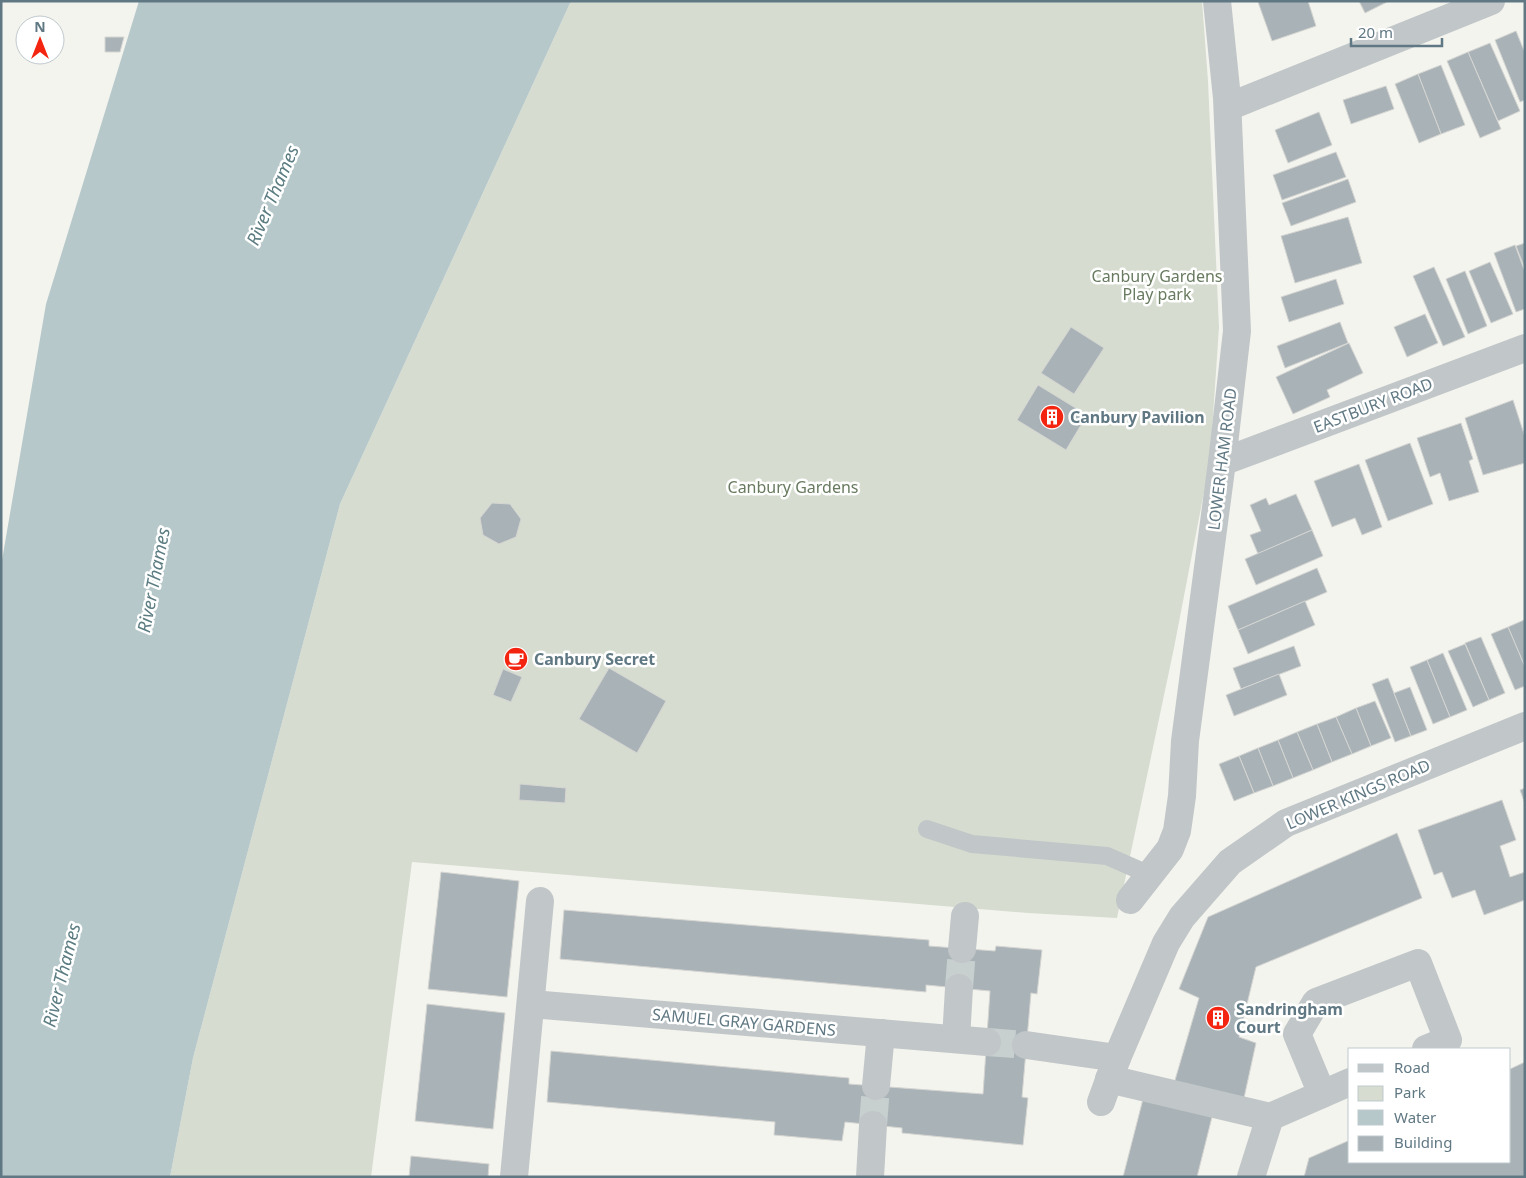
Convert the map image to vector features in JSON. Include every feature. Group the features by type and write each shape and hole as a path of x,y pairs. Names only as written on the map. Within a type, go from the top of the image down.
{"street":[{"name":"LOWER HAM ROAD","path":"1130,900 1148,874 1170,849 1177,831 1182,796 1185,742 1222,462 1237,331 1228,107 1217,1"},
{"path":"1228,107 1491,1"},
{"name":"EASTBURY ROAD","path":"1222,462 1525,348"},
{"name":"LOWER KINGS ROAD","path":"1109,1080 1166,942 1182,917 1204,889 1243,852 1286,823 1525,726"},
{"path":"514,1177 540,901"},
{"path":"962,949 965,916"},
{"path":"1322,1094 1297,1034 1316,1002 1418,963 1448,1040 1428,1048"},
{"path":"956,1040 959,988"},
{"name":"SAMUEL GRAY GARDENS","path":"531,1004 987,1042"},
{"path":"876,1086 881,1033"},
{"path":"1026,1045 1109,1080 1270,1117 1348,1083"},
{"path":"1251,1177 1270,1117"},
{"path":"870,1177 873,1125"}],"lane":[{"path":"927,829 972,844 1082,852 1107,856 1148,874"}],"green space":[{"name":"Canbury Gardens","path":"571,1 1202,1 1208,81 1219,327 1210,461 1174,648 1117,918 1028,913 412,862 371,1177 170,1177 193,1058 340,504"}],"water":[{"name":"River Thames","path":"139,1 571,1 340,504 193,1058 170,1177 1,1177 1,566 46,304"}],"building":[{"path":"1308,1 1316,26 1272,41 1258,2"},
{"path":"1359,1 1389,1 1365,13"},
{"path":"1516,31 1525,53 1525,100 1520,102 1495,40"},
{"path":"105,37 124,37 120,52 105,52"},
{"path":"1490,43 1520,111 1498,121 1468,52"},
{"path":"1468,52 1501,129 1480,138 1447,61"},
{"path":"1441,65 1465,125 1441,134 1418,74"},
{"path":"1418,74 1441,134 1419,143 1395,84"},
{"path":"1386,86 1394,109 1351,124 1343,100"},
{"path":"1319,112 1332,145 1288,163 1275,130"},
{"path":"1336,152 1346,177 1282,200 1273,175"},
{"path":"1348,179 1356,202 1291,226 1282,203"},
{"path":"1348,217 1362,263 1295,283 1281,236"},
{"path":"1525,243 1525,269 1516,246"},
{"path":"1515,245 1525,272 1525,309 1516,312 1494,253"},
{"path":"1490,262 1513,314 1491,323 1469,271"},
{"path":"1434,267 1465,337 1443,346 1413,276"},
{"path":"1465,271 1487,326 1468,334 1446,279"},
{"path":"1336,279 1344,304 1289,322 1281,297"},
{"path":"1425,314 1438,343 1407,357 1394,327"},
{"path":"1340,322 1348,343 1285,368 1277,346"},
{"path":"1071,327 1104,348 1074,394 1041,373"},
{"path":"1349,343 1363,373 1327,390 1330,397 1293,414 1276,377"},
{"name":"Canbury Pavilion","path":"1038,385 1087,415 1066,450 1017,420"},
{"path":"1513,400 1525,437 1525,463 1483,475 1465,418"},
{"path":"1461,423 1473,459 1469,461 1479,492 1449,501 1440,473 1430,477 1417,438"},
{"path":"1410,443 1433,504 1388,521 1365,460"},
{"path":"1359,464 1382,527 1362,535 1355,518 1332,527 1314,481"},
{"path":"1296,494 1312,530 1258,554 1250,535 1261,531 1250,505 1266,498 1269,505"},
{"path":"492,503 510,504 521,519 516,537 499,544 483,535 480,518"},
{"path":"1312,530 1323,556 1256,585 1245,559"},
{"path":"1317,568 1327,592 1238,630 1228,606"},
{"path":"1305,601 1315,625 1248,654 1238,630"},
{"path":"1525,621 1525,667 1508,627"},
{"path":"1508,627 1525,667 1525,686 1515,690 1491,634"},
{"path":"1481,637 1505,693 1489,700 1465,643"},
{"path":"1465,644 1489,700 1473,707 1448,651"},
{"path":"1294,646 1301,666 1241,689 1233,668"},
{"path":"1443,653 1467,710 1450,717 1427,660"},
{"path":"1427,660 1450,717 1433,724 1410,667"},
{"path":"609,668 666,701 637,753 579,719"},
{"path":"503,669 522,677 511,702 493,695"},
{"path":"1279,674 1287,695 1234,716 1226,695"},
{"path":"1388,678 1411,736 1395,742 1372,684"},
{"path":"1410,687 1427,730 1411,736 1394,693"},
{"path":"1375,701 1391,738 1371,746 1356,708"},
{"path":"1356,708 1371,746 1352,754 1336,717"},
{"path":"1336,717 1352,754 1332,762 1317,724"},
{"path":"1317,724 1332,762 1313,770 1297,732"},
{"path":"1297,732 1313,770 1293,778 1278,740"},
{"path":"1278,740 1293,778 1273,786 1258,748"},
{"path":"1258,748 1273,786 1254,793 1239,756"},
{"path":"1239,756 1254,793 1234,801 1219,764"},
{"path":"520,784 566,788 565,803 519,800"},
{"path":"1525,788 1525,804 1520,790"},
{"path":"1502,800 1516,840 1500,846 1510,877 1525,872 1525,900 1484,915 1475,890 1452,898 1442,872 1434,875 1418,830"},
{"name":"Sandringham Court","path":"1397,833 1422,898 1256,967 1239,1037 1256,1043 1244,1098 1218,1093 1197,1177 1123,1177 1143,1099 1168,1104 1199,998 1179,989 1208,917"},
{"path":"441,872 519,881 507,997 428,989"},
{"path":"564,910 929,940 929,946 995,951 996,946 1042,950 1037,994 1031,993 1022,1097 1028,1098 1023,1145 902,1133 902,1128 845,1122 842,1141 774,1135 775,1122 547,1102 551,1051 849,1078 849,1084 983,1094 990,991 926,985 926,992 560,959"},
{"path":"427,1004 505,1013 493,1129 415,1121"},
{"path":"1525,1062 1525,1177 1304,1177 1309,1158 1348,1141 1348,1163 1511,1163 1511,1069"},
{"path":"411,1156 489,1164 488,1177 409,1177"}],"tunnel":[{"path":"959,988 962,949"},
{"path":"987,1042 1026,1045"},
{"path":"873,1125 876,1086"}],"place":[{"name":"Canbury Pavilion","path":"1052,417"},
{"name":"Canbury Secret","path":"516,659"},
{"name":"Sandringham Court","path":"1218,1018"}],"park label":[{"name":"Canbury Gardens Play park","path":"1157,285"}]}
